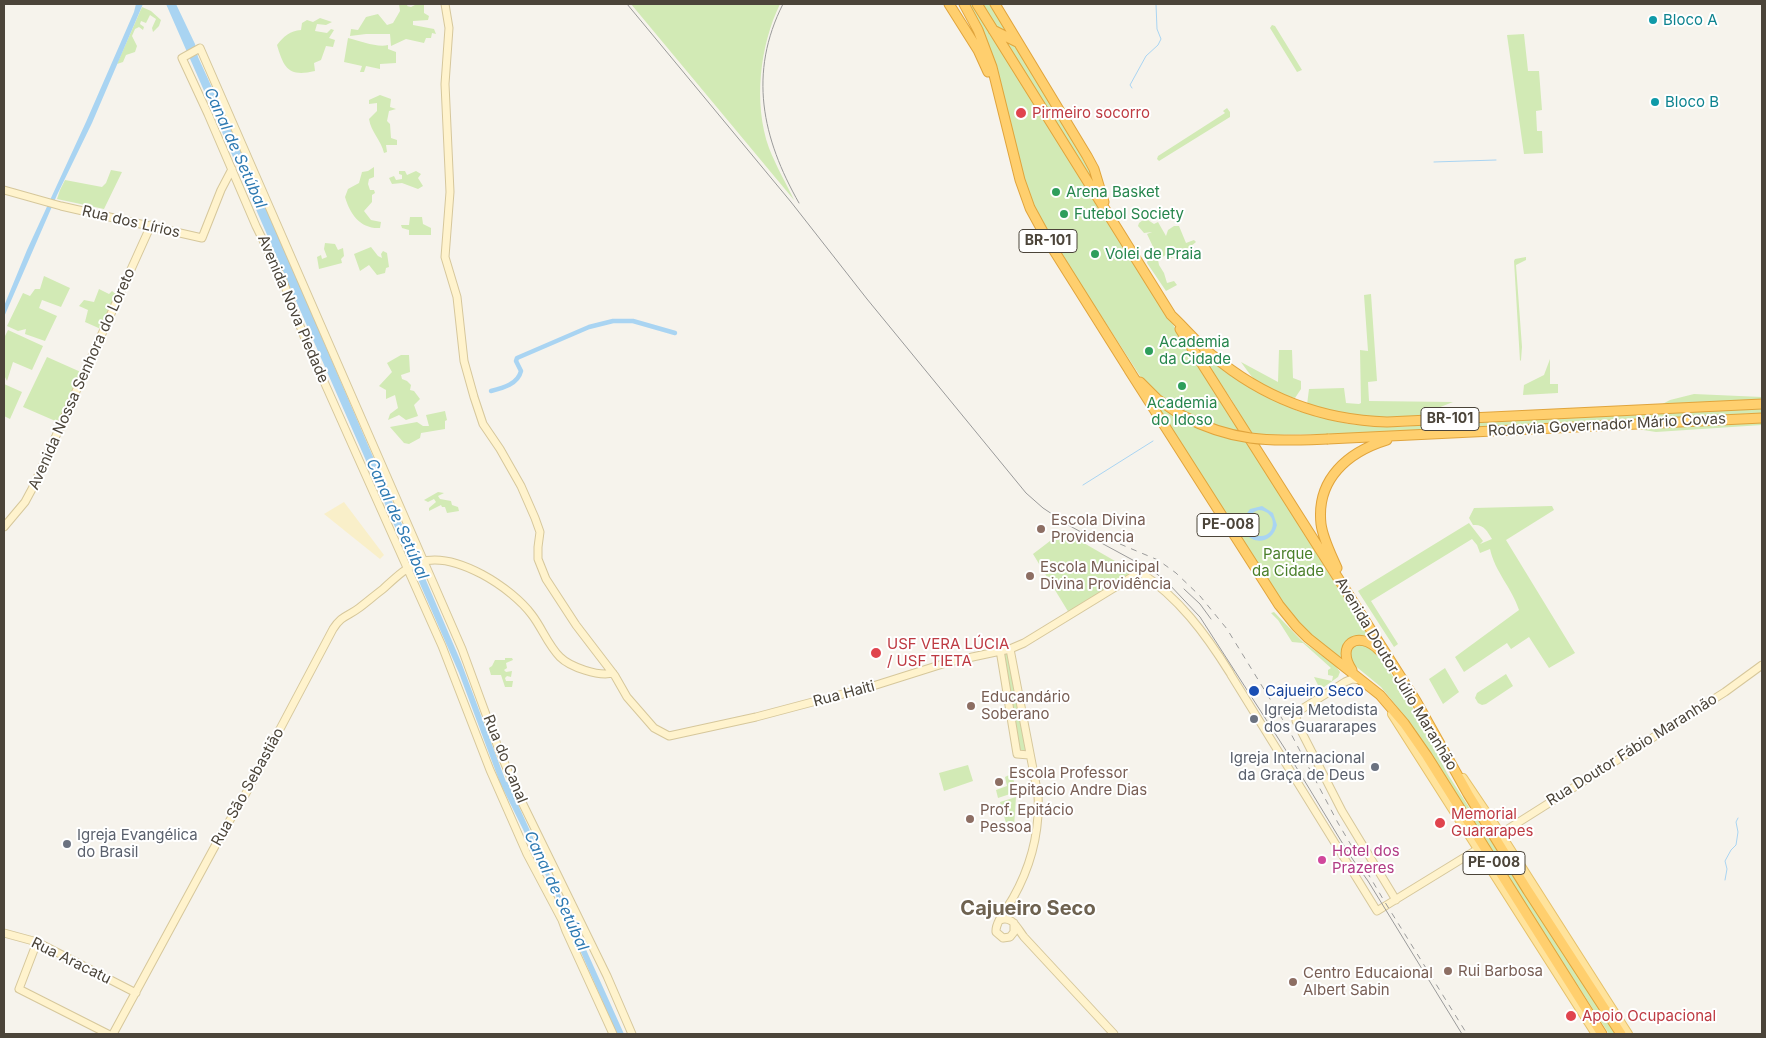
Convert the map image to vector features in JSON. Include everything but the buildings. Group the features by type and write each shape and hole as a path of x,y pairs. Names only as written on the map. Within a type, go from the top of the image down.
{"highway":[{"path":"949,4 978,50 1000,97"},
{"name":"Rodovia Governador Mário Covas","path":"964,4 978,30 986,51 1000,97 1020,180 1030,208 1048,241 1129,370 1157,399 1181,415 1219,432 1252,440 1328,439 1762,418"},
{"name":"Rodovia Governador Mário Covas","path":"977,4 1171,315 1216,358 1248,382 1274,396 1309,410 1364,421 1452,419 1762,404"},
{"path":"995,4 1088,156 1094,169 1107,214"},
{"path":"993,30 1017,42"},
{"name":"Avenida Doutor Júlio Maranhão","path":"1171,315 1389,662 1416,701 1468,794 1528,891 1621,1034"},
{"name":"Avenida Doutor Júlio Maranhão","path":"1129,370 1279,605 1308,638 1356,674 1380,695 1404,723 1427,756 1602,1034"},
{"path":"1346,591 1321,524 1320,505 1327,485 1338,468 1367,446 1411,435"},
{"path":"1356,674 1346,660 1346,655 1348,648 1356,641 1365,640 1371,642 1389,662"}],"main road":[{"name":"Avenida Doutor Júlio Maranhão","path":"1380,695 1596,1034"},
{"path":"1445,752 1536,888 1628,1034"}],"street":[{"name":"Rua Haiti","path":"445,4 449,28 445,84 450,192 445,256 459,310 464,361 478,413 516,478 535,518 540,532 537,553 546,579 576,625 614,675 627,697 654,728 669,736 756,718 873,686 949,662 1010,649 1024,643 1140,572 1153,581 1189,614 1201,628 1377,911 1396,900"},
{"name":"Avenida Nova Piedade","path":"409,568 305,339 283,281 256,226 182,58 200,48 421,562"},
{"name":"Rua dos Lírios","path":"4,190 57,205 202,238 221,190 232,169"},
{"name":"Avenida Nossa Senhora do Loreto","path":"4,527 25,502 32,490 151,225"},
{"path":"421,562 458,563 471,568 506,591 524,606 535,619 555,652 562,659 584,670 614,675"},
{"name":"Rua São Sebastião","path":"113,1034 333,629 343,616 358,609 409,568 421,562"},
{"name":"Rua do Canal","path":"421,562 462,649 516,790 608,976 632,1034"},
{"name":"Rua do Canal","path":"409,568 442,646 490,770 527,854 562,920 613,1034"},
{"path":"1010,649 1038,795 1038,823 1035,846 1022,882 996,925 998,934 1003,938 1024,937"},
{"path":"1000,650 1018,754 1030,755"},
{"name":"Rua Doutor Fábio Maranhão","path":"1500,834 1724,692 1762,665"},
{"path":"1364,681 1349,680 1297,712 1296,721 1342,811 1396,900 1478,849"},
{"path":"1008,907 1008,914 1024,937 1114,1034"},
{"path":"1000,920 1006,918 1013,922 1015,929 1010,937"},
{"name":"Rua Aracatu","path":"4,933 37,942 136,993"},
{"path":"37,942 19,989 108,1034"}],"green space":[{"path":"399,4 408,4 407,6 411,7 424,4 424,13 429,16 428,20 413,21 413,25 434,29 436,34 432,33 431,38 426,38 424,43 406,39 391,46 390,34 350,36 351,29 358,30 366,17 378,14 387,25 393,23 400,11"},
{"path":"631,4 780,4 773,20 764,56 760,93 761,112 769,148 794,200"},
{"name":"Parque da Cidade","path":"967,4 972,4 1372,640 1354,639 1343,662 1296,623 1153,403 1142,379 1052,240 1031,201"},
{"path":"979,4 995,4 1087,156 1107,214"},
{"path":"142,7 151,11 161,20 159,26 153,32 152,28 156,19 150,15 146,23 141,21 140,24 144,27 143,30 139,27 135,29 132,36 137,46 135,52 126,55 123,62 117,64"},
{"path":"320,18 332,22 326,25 317,24 315,31 327,33 331,29 334,30 329,38 335,40 333,47 326,46 321,60 314,63 315,71 306,73 293,72 282,60 277,45 287,34 301,30 302,23 307,20 313,22"},
{"path":"1272,25 1275,26 1302,70 1297,72 1270,28"},
{"path":"1524,34 1528,71 1539,71 1542,110 1536,111 1537,131 1542,131 1543,153 1524,154 1507,35"},
{"path":"348,38 374,45 388,45 388,49 396,52 396,63 380,64 380,69 366,66 364,72 360,72 362,66 344,62"},
{"path":"380,95 391,99 390,107 396,109 389,111 387,121 390,124 391,138 397,140 397,145 386,145 387,152 384,153 369,119 377,111 377,103 369,104 369,100"},
{"path":"1227,108 1230,112 1230,117 1159,161 1157,159 1158,156 1225,113 1223,111"},
{"path":"374,167 374,177 369,179 368,184 370,190 374,190 375,193 372,195 372,202 364,211 371,220 381,222 380,228 373,228 361,223 353,215 345,197 348,189 359,183 362,172"},
{"path":"111,170 122,172 104,209 57,199 65,180 102,187 106,183"},
{"path":"399,171 405,171 407,175 416,171 421,174 418,178 423,186 418,189 402,183 392,184 389,178 394,176 396,180 402,179"},
{"path":"410,217 422,217 423,224 431,228 431,235 409,235 409,230 402,228 401,225 409,225"},
{"path":"1143,220 1148,220 1154,224 1158,222 1166,236 1168,230 1174,226 1179,226 1186,243 1194,240 1196,242 1181,254 1169,259 1167,254 1158,260 1167,283 1174,281 1177,285 1166,291 1147,263 1149,255 1155,251 1147,234 1152,232 1144,233 1138,226"},
{"path":"325,243 335,244 338,250 343,248 344,256 341,259 342,263 319,269 317,257 321,255 322,259 327,257 324,249"},
{"path":"371,247 382,258 381,254 383,251 387,253 389,267 386,268 385,273 377,275 369,265 360,271 354,254"},
{"path":"1526,257 1526,260 1516,265 1522,347 1520,361 1514,261 1515,259"},
{"path":"44,276 70,288 61,307 42,300 39,308 57,316 45,341 25,334 26,329 18,331 7,326 23,293 30,296 35,289 40,289"},
{"path":"99,289 109,294 112,291 118,296 103,330 85,322 88,310 79,306 84,300 94,302"},
{"path":"1371,294 1377,381 1368,382 1369,401 1453,402 1415,417 1388,418 1358,418 1307,405 1309,389 1344,388 1346,403 1361,403 1360,350 1368,351 1364,295"},
{"path":"8,330 43,346 32,370 13,362 7,381 4,375 4,338"},
{"path":"1279,350 1292,350 1293,378 1301,381 1301,389 1295,398 1276,393 1258,383 1241,362 1278,382"},
{"path":"1199,352 1231,376 1269,398 1298,411 1349,424 1396,427 1762,407 1762,413 1483,428 1340,434 1252,435 1231,399"},
{"path":"401,355 409,355 410,372 401,375 402,379 411,385 410,390 414,391 420,399 414,405 418,416 406,420 399,415 388,420 390,414 398,408 395,395 386,399 386,390 379,386 392,372 387,363"},
{"path":"47,357 83,373 60,423 23,407"},
{"path":"1550,359 1550,384 1558,384 1558,393 1523,395 1524,385 1544,375"},
{"path":"4,384 22,392 10,419 4,416"},
{"path":"1694,394 1762,397 1762,403 1655,408 1670,400"},
{"path":"445,411 447,420 445,421 445,429 421,433 420,438 409,444 404,443 390,427 417,422 423,426 429,426 426,415"},
{"path":"1762,419 1762,425 1656,432 1618,426"},
{"path":"438,492 444,493 438,496 440,499 451,501 452,505 458,507 459,511 447,513 445,507 441,505 429,511 429,508 436,502 434,499 428,502 424,500"},
{"path":"1552,506 1554,510 1506,540 1575,653 1549,668 1529,637 1511,649 1507,643 1464,672 1455,657 1519,610 1492,557 1490,549 1480,553 1472,539 1371,601 1398,644 1394,647 1358,591 1469,523 1483,541 1480,544 1492,539 1483,527 1473,525 1469,518 1474,508"},
{"path":"1063,531 1134,572 1069,613 1033,554"},
{"path":"1274,612 1303,642 1335,665 1340,672 1338,677 1324,687 1319,687 1314,677 1332,681 1333,676 1328,675 1328,670 1331,668 1303,643 1292,642 1278,620 1271,613"},
{"path":"1362,643 1373,649 1405,693 1447,773 1615,1034 1609,1034 1402,713 1381,687 1353,664 1349,657 1351,651 1354,646"},
{"path":"1010,649 1028,750 1023,754 1017,752 1000,650"},
{"path":"505,658 512,658 513,660 506,663 507,668 504,670 506,672 512,671 511,677 507,676 505,678 506,681 513,681 512,687 505,687 501,675 491,675 489,668 495,660 505,660"},
{"path":"1445,668 1459,692 1443,704 1429,679"},
{"path":"1506,674 1513,686 1486,704 1478,703 1475,698 1477,693"},
{"path":"968,765 973,781 944,791 939,773"},
{"path":"1011,767 1016,792 998,798 996,790 1007,786 1005,777 1009,775 1008,768"},
{"path":"1016,797 1014,827 1008,830 1000,802"}],"sand":[{"path":"344,502 384,555 380,559 324,514"}],"water":[{"path":"136,4 143,4 92,123 57,195 4,317 4,306 27,250 86,122"},
{"path":"166,4 176,4 195,44 198,57 254,179 461,662 508,787 535,846 570,914 624,1034 617,1034 556,896 500,783 459,673"},
{"path":"1262,506 1273,513 1277,525 1275,531 1268,538 1258,541 1245,533 1242,520 1250,509","holes":["1259,510 1270,515 1273,524 1272,529 1265,536 1254,535 1248,528 1248,519 1254,512"]}],"waterway":[{"path":"1132,88 1130,85 1146,56 1158,45 1161,39 1157,29 1156,4"},
{"path":"1434,162 1496,160"},
{"path":"491,391 505,387 517,379 521,371 516,361 517,358 589,327 613,321 633,321 675,333"},
{"path":"1083,485 1153,441"},
{"name":"Canal de Setúbal","path":"506,784 535,847"},
{"path":"1725,880 1727,869 1725,861 1736,845 1738,832 1736,822 1738,818"}],"tram line":[{"path":"627,4 791,202 867,299 1026,493 1043,508 1070,526 1153,571 1167,582 1200,617 1287,752 1462,1034"},
{"path":"783,4 772,30 766,55 763,80 764,105 768,130 776,154 786,179 799,203"},
{"path":"1184,589 1200,604 1211,619"}],"railway":[{"path":"1120,544 1158,560 1176,573 1200,596 1227,629 1289,730 1338,823 1383,899 1467,1034"}],"place":[{"name":"Bloco A","path":"1653,20"},
{"name":"Bloco B","path":"1655,102"},
{"name":"Pirmeiro socorro","path":"1021,113"},
{"name":"Arena Basket","path":"1056,192"},
{"name":"Futebol Society","path":"1064,214"},
{"name":"Volei de Praia","path":"1095,254"},
{"name":"Academia da Cidade","path":"1149,351"},
{"name":"Academia do Idoso","path":"1182,386"},
{"name":"Escola Divina Providencia","path":"1041,529"},
{"name":"Escola Municipal Divina Providência","path":"1030,576"},
{"name":"USF VERA LÚCIA / USF TIETA","path":"876,653"},
{"name":"Cajueiro Seco","path":"1254,691"},
{"name":"Educandário Soberano","path":"971,706"},
{"name":"Igreja Metodista dos Guararapes","path":"1254,719"},
{"name":"Igreja Internacional da Graça de Deus","path":"1375,767"},
{"name":"Escola Professor Epitacio Andre Dias","path":"999,782"},
{"name":"Prof. Epitácio Pessoa","path":"970,819"},
{"name":"Memorial Guararapes","path":"1440,823"},
{"name":"Igreja Evangélica do Brasil","path":"67,844"},
{"name":"Hotel dos Prazeres","path":"1322,860"},
{"name":"Rui Barbosa","path":"1448,971"},
{"name":"Centro Educaional Albert Sabin","path":"1293,982"},
{"name":"Apoio Ocupacional","path":"1571,1016"}],"district":[{"name":"Cajueiro Seco","path":"1028,909"}]}
